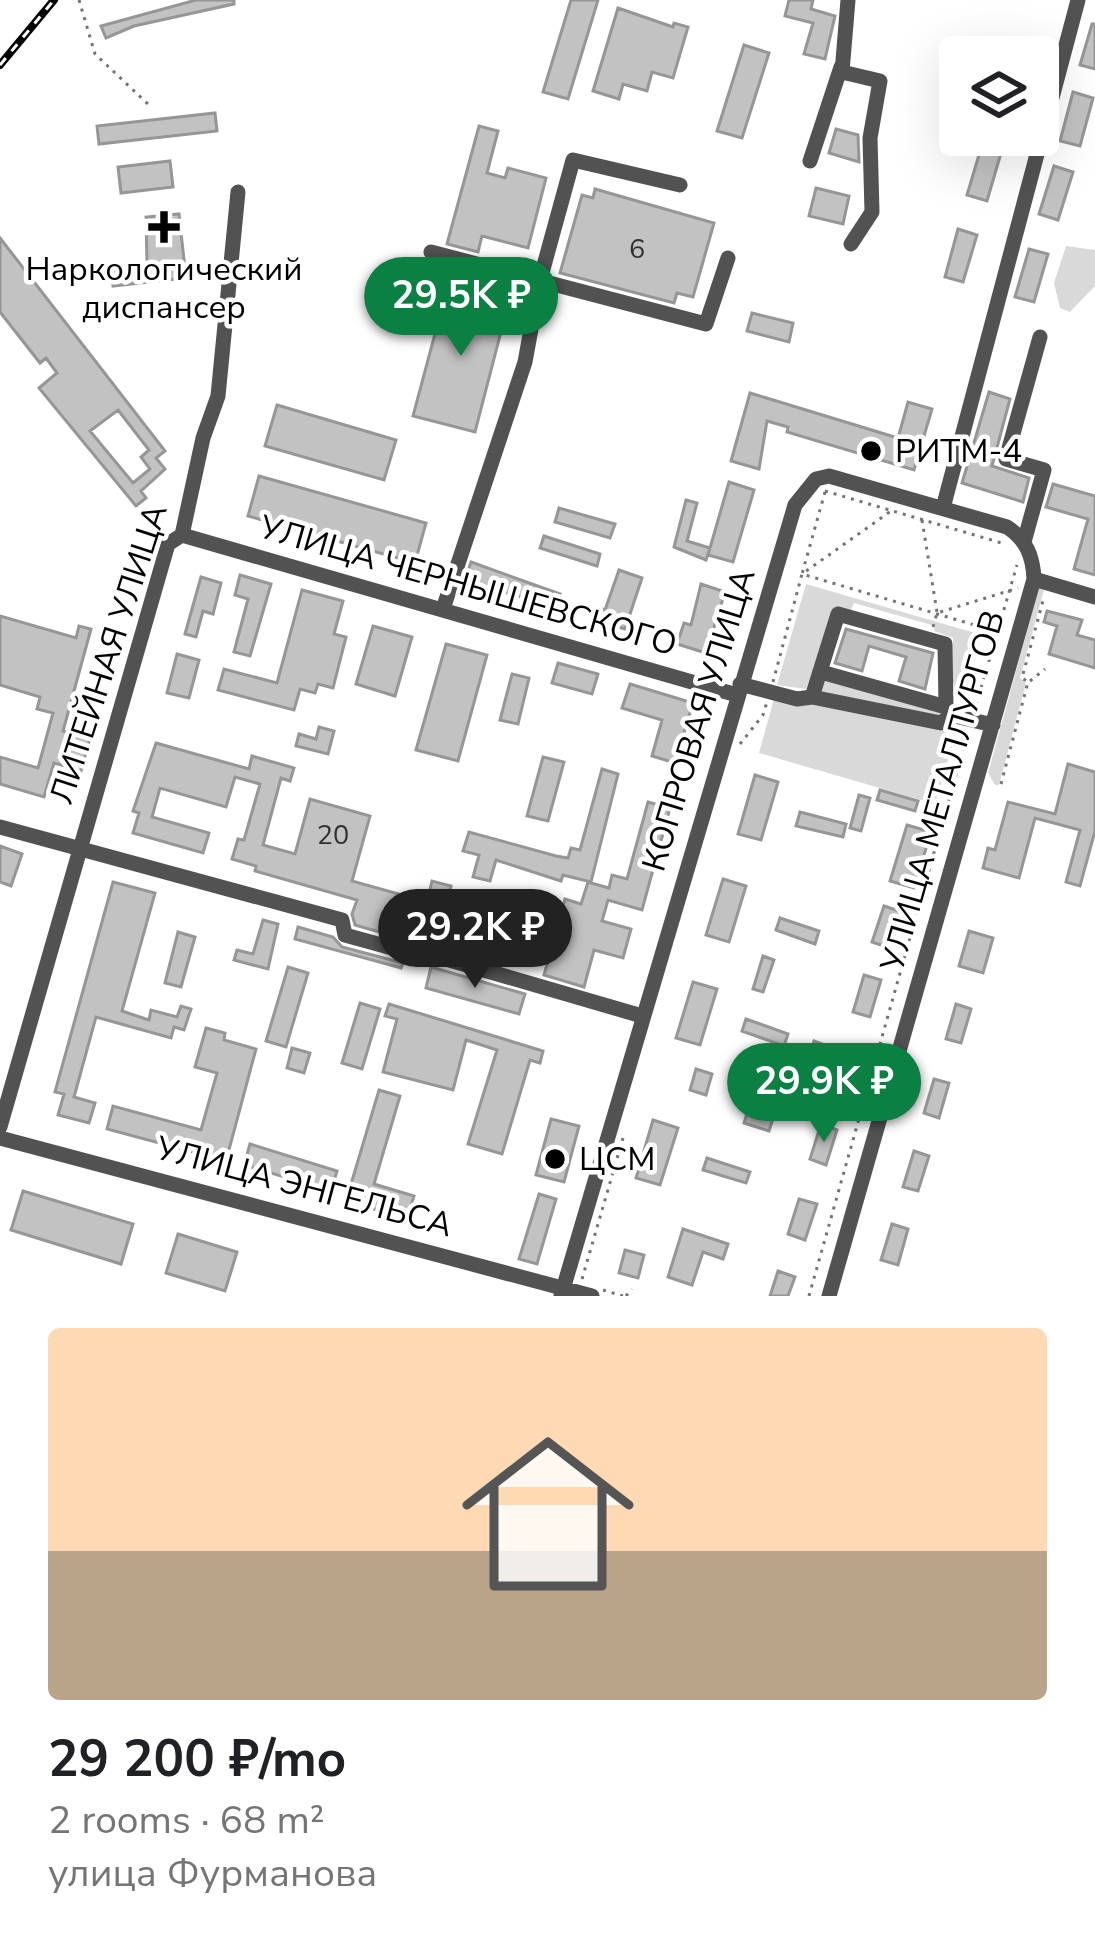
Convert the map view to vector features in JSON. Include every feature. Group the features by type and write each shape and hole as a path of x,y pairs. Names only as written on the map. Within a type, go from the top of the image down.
{"street":[{"path":"810,160 841,67 848,0"},
{"path":"943,508 1078,0"},
{"path":"841,67 851,76 880,81 871,138 872,212 851,244"},
{"path":"443,609 525,362 573,160 680,185"},
{"name":"ЛИТЕЙНАЯ УЛИЦА","path":"0,1127 168,544 182,535 203,438 218,396 238,192"},
{"path":"431,252 706,324 728,258"},
{"path":"1016,543 1044,470 1006,459 1040,337"},
{"name":"КОПРОВАЯ УЛИЦА","path":"569,1288 642,1016 795,505 816,479 827,483"},
{"path":"827,483 1007,527 1034,561 1039,582 1095,597"},
{"name":"УЛИЦА ЧЕРНЫШЕВСКОГО","path":"182,535 739,690 812,698 941,723 949,711"},
{"name":"УЛИЦА МЕТАЛЛУРГОВ","path":"829,1296 1018,638 1039,582"},
{"path":"812,698 838,614 945,644 949,711"},
{"path":"821,672 993,725"},
{"path":"0,827 342,920 345,934 642,1016"},
{"name":"УЛИЦА ЭНГЕЛЬСА","path":"0,1138 597,1293"}],"path":[{"path":"79,0 95,54 148,105"},
{"path":"734,752 763,715 827,483 891,511 1016,543 1010,590 809,1296"},
{"path":"802,574 891,511"},
{"path":"922,520 937,613 930,640"},
{"path":"802,574 1018,638"},
{"path":"937,613 1039,582 1022,678 1028,682"},
{"path":"783,584 798,588"},
{"path":"1000,784 1028,682 1045,668"},
{"path":"569,1288 625,1131"},
{"path":"597,1293 625,1296 632,1289"}],"shaded area":[{"path":"1066,246 1095,250 1095,286 1070,312 1060,308 1054,283"},
{"path":"806,584 982,635 962,707 952,680 953,638 934,631 935,626 854,603 850,612 836,608 806,689 777,685"},
{"path":"1039,588 1044,590 1020,678 1026,683 999,785 995,785 988,773"},
{"path":"826,678 942,716 821,696 818,684"},
{"path":"775,695 959,723 935,804 759,753"}],"building":[{"path":"196,0 234,0 234,4 134,26 106,38 101,26"},
{"path":"571,0 598,0 568,99 543,92"},
{"path":"789,0 813,0 811,9 835,16 825,59 804,54 813,23 785,16"},
{"path":"618,8 673,27 674,23 688,27 673,78 652,72 647,91 623,84 619,99 593,91"},
{"path":"1095,24 1095,69 1080,65"},
{"path":"744,45 769,53 742,138 717,131"},
{"path":"1073,92 1093,98 1080,146 1060,141"},
{"path":"215,113 217,131 99,144 97,126"},
{"path":"479,126 498,131 487,173 505,178 508,168 546,178 528,248 482,236 478,252 447,244"},
{"path":"836,129 858,135 859,162 829,153"},
{"path":"979,156 1000,156 987,201 967,195"},
{"path":"170,161 173,187 121,193 118,167"},
{"path":"1054,166 1073,172 1058,220 1039,214"},
{"path":"816,188 849,196 843,224 809,216"},
{"path":"595,189 714,223 693,297 677,293 674,303 560,273 582,195 593,198"},
{"name":"Наркологический диспансер","path":"179,214 186,278 113,286 111,268 147,264 146,217"},
{"path":"958,229 977,235 963,282 945,277"},
{"path":"0,238 165,451 156,458 165,469 141,491 146,498 136,506 39,388 57,373 46,358 40,363 0,312","holes":["118,410 149,450 141,457 150,469 133,483 90,431"]},
{"path":"1029,249 1048,254 1034,302 1015,297"},
{"path":"448,285 509,301 475,432 413,416"},
{"path":"752,313 793,323 789,342 747,331"},
{"path":"989,392 1010,399 992,466 1029,478 1023,502 962,483"},
{"path":"750,393 898,438 908,402 932,409 914,470 787,432 788,427 767,421 759,469 731,461"},
{"path":"277,405 396,440 384,480 265,446"},
{"path":"259,476 426,523 415,563 248,516"},
{"path":"729,482 754,490 733,562 708,555"},
{"path":"1053,484 1095,496 1095,575 1074,569 1088,519 1046,507"},
{"path":"686,500 697,503 687,541 710,548 706,560 674,547"},
{"path":"559,508 615,524 610,538 555,522"},
{"path":"544,536 600,554 597,566 540,548"},
{"path":"471,562 560,594 556,607 465,581"},
{"path":"619,570 642,578 625,629 595,619 599,608 605,610"},
{"path":"240,575 271,584 250,656 234,652 248,599 235,595"},
{"path":"201,577 221,583 213,614 203,611 196,637 185,634"},
{"path":"701,584 725,592 706,653 677,644 684,623 691,625"},
{"path":"302,590 343,601 334,634 346,637 333,688 318,684 315,693 300,689 294,710 218,690 224,669 277,683"},
{"path":"1047,611 1082,620 1077,635 1095,640 1095,668 1049,654 1057,626 1044,622"},
{"path":"0,616 76,638 79,626 91,629 63,731 90,738 81,771 54,763 44,797 0,784 0,757 38,768 53,713 37,709 40,697 0,685"},
{"path":"373,626 412,637 395,696 356,684"},
{"path":"846,629 933,653 925,689 899,681 906,657 869,646 862,671 835,663"},
{"path":"446,644 487,655 458,761 416,750"},
{"path":"177,654 199,660 189,698 167,693"},
{"path":"558,663 598,674 592,694 552,683"},
{"path":"512,674 529,678 518,724 500,720"},
{"path":"630,684 693,703 675,763 652,756 662,720 622,708"},
{"path":"319,727 334,731 328,754 296,746 299,734 316,739"},
{"path":"156,743 249,769 252,756 294,768 290,781 281,778 263,845 295,854 310,799 370,816 352,881 427,902 432,881 451,886 441,924 422,919 414,942 355,925 352,914 357,900 255,871 256,866 232,859 238,839 244,840 260,784 235,777 226,807 160,788 152,817 209,833 203,853 133,833 139,813 133,811"},
{"path":"543,757 564,762 548,821 527,816"},
{"path":"1068,764 1095,772 1095,831 1080,886 1066,882 1080,830 1035,818 1019,878 983,868 988,848 995,850 1008,802 1055,814"},
{"path":"602,769 618,774 591,882 563,875 561,881 496,860 490,881 473,877 479,855 463,851 469,832 568,858 571,848 580,850"},
{"path":"755,775 778,782 761,840 738,834"},
{"path":"880,790 918,801 915,811 877,800"},
{"path":"859,795 870,798 861,831 850,828"},
{"path":"648,802 670,808 642,910 608,900 602,921 631,929 623,958 594,950 584,987 544,975 565,899 581,904 588,882 609,888 612,875 627,879"},
{"path":"800,812 846,824 843,837 796,826"},
{"path":"907,825 931,832 914,888 890,881"},
{"path":"0,846 22,854 11,886 0,882"},
{"path":"723,879 746,886 729,942 706,935"},
{"path":"113,882 155,893 122,1011 149,1020 151,1010 177,1017 181,1006 191,1009 184,1030 174,1027 171,1038 96,1017 74,1097 95,1103 89,1123 58,1115 64,1094 55,1092"},
{"path":"884,906 902,912 890,948 872,942"},
{"path":"780,918 819,931 815,944 776,930"},
{"path":"263,920 278,924 268,969 234,960 237,950 253,954"},
{"path":"298,927 333,937 342,947 403,963 401,968 295,939"},
{"path":"969,931 993,938 983,973 959,966"},
{"path":"178,932 195,937 181,987 165,983"},
{"path":"763,956 774,960 763,992 753,989"},
{"path":"288,967 308,973 286,1047 266,1041"},
{"path":"431,967 525,994 519,1014 426,988"},
{"path":"864,975 881,980 870,1017 853,1012"},
{"path":"693,982 717,989 700,1045 676,1038"},
{"path":"360,1003 380,1009 362,1069 342,1063"},
{"path":"389,1004 543,1051 540,1063 530,1060 502,1154 468,1144 497,1050 466,1040 453,1090 383,1072 397,1019 385,1016"},
{"path":"956,1004 971,1009 961,1043 946,1039"},
{"path":"746,1019 788,1034 784,1046 742,1031"},
{"path":"206,1028 225,1033 224,1040 256,1049 226,1161 107,1129 113,1106 201,1130 217,1073 195,1067"},
{"path":"814,1041 822,1044 812,1073 820,1075 818,1083 786,1074 789,1066 804,1070"},
{"path":"292,1048 310,1053 304,1073 287,1068"},
{"path":"842,1051 859,1056 848,1092 831,1087"},
{"path":"696,1069 712,1074 706,1095 690,1090"},
{"path":"934,1079 949,1083 939,1118 924,1113"},
{"path":"757,1082 782,1089 769,1131 744,1123"},
{"path":"379,1090 400,1096 374,1184 414,1196 407,1219 346,1201"},
{"name":"ЦСМ","path":"551,1119 579,1126 564,1182 536,1175"},
{"path":"653,1120 678,1128 660,1185 636,1178"},
{"path":"821,1124 837,1130 826,1165 810,1159"},
{"path":"250,1144 337,1171 331,1191 244,1165"},
{"path":"914,1151 929,1156 918,1191 903,1187"},
{"path":"707,1158 750,1172 746,1183 703,1170"},
{"path":"23,1191 133,1224 121,1264 11,1230"},
{"path":"539,1194 556,1199 537,1264 519,1259"},
{"path":"799,1199 817,1204 805,1240 788,1234"},
{"path":"892,1224 908,1229 898,1265 881,1260"},
{"path":"683,1229 728,1244 723,1259 703,1252 692,1285 668,1277"},
{"path":"178,1234 237,1252 225,1291 166,1273"},
{"path":"625,1250 644,1255 638,1278 619,1273"},
{"path":"778,1271 795,1277 788,1296 770,1296"}],"railway":[{"path":"0,65 54,0"}],"place":[{"name":"Наркологический диспансер","path":"164,227"},
{"name":"РИТМ-4","path":"871,451"},
{"name":"ЦСМ","path":"555,1159"}]}
